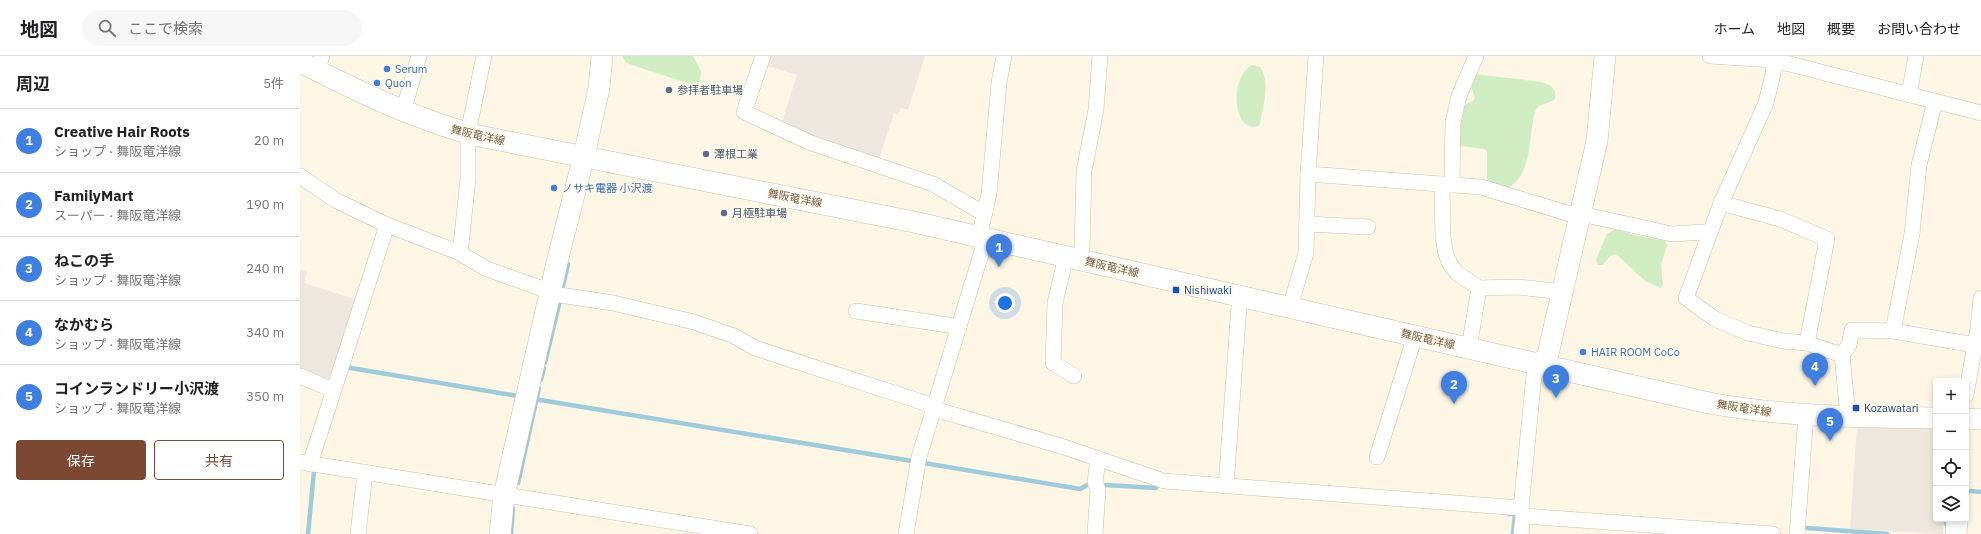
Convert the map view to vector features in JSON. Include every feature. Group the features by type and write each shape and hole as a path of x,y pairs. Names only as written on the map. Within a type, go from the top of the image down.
{"main road":[{"path":"500,534 504,495 550,292 584,156 598,88 602,56"},
{"path":"1541,364 1548,354 1597,141 1605,56"},
{"name":"舞阪竜洋線","path":"313,63 404,112 468,133 914,222 1709,403 1776,413 1806,415 1933,418"},
{"path":"1969,419 1981,419"},
{"path":"1956,534 1957,522"}],"street":[{"path":"404,112 419,56"},
{"path":"458,252 461,245 467,192 468,133 484,56"},
{"path":"763,56 744,112 811,143 933,184 978,210 985,212"},
{"path":"906,534 919,457 959,328 983,238 1004,56"},
{"path":"1074,376 1053,363 1055,303 1073,258 1082,249 1084,171 1096,110 1100,56"},
{"path":"1290,308 1306,254 1308,174 1316,56"},
{"path":"1476,56 1459,96 1453,122 1443,237 1446,254 1450,264 1457,273 1479,288 1518,287 1563,292"},
{"path":"1710,56 1774,58 1981,113"},
{"path":"1909,95 1916,56"},
{"path":"1774,58 1770,89 1766,103 1721,203 1686,298 1715,319 1748,333 1783,341 1807,343 1842,355"},
{"path":"1893,331 1912,234 1919,165 1935,102"},
{"path":"1308,174 1481,187 1580,216 1672,234 1704,232 1709,234"},
{"path":"300,176 336,200 387,225 458,252 487,269 550,292 560,295 613,303 694,322 734,336 755,348 849,377 934,407 941,411 1064,447 1164,481 1773,534"},
{"path":"1721,203 1780,219 1827,239 1807,343"},
{"path":"1307,224 1368,227"},
{"path":"387,225 333,390 305,463 750,534"},
{"path":"1469,348 1479,288"},
{"path":"1226,486 1239,306 1242,296"},
{"path":"1969,378 1981,298"},
{"path":"856,311 959,328"},
{"path":"1848,416 1842,355 1849,345 1852,330 1893,331 1975,345"},
{"path":"1377,457 1415,336"},
{"path":"1521,534 1534,375 1541,364"},
{"path":"300,376 333,390"},
{"path":"1797,534 1806,415"},
{"path":"1095,534 1098,490 1095,482 1098,459"},
{"path":"358,534 365,473"}],"shaded area":[{"path":"768,56 925,56 908,110 901,108 898,115 894,113 878,162 781,125 797,75 765,65"},
{"path":"300,269 307,272 304,283 358,300 331,385 300,372"},
{"path":"1857,426 1933,428 1933,522 1944,522 1943,534 1850,529"}],"green space":[{"path":"622,56 693,56 701,71 700,80 698,83 690,84 626,63"},
{"path":"1252,65 1260,67 1266,87 1259,126 1252,127 1245,124 1240,117 1237,108 1237,98 1241,78 1245,70"},
{"path":"1474,74 1542,82 1551,86 1555,91 1555,99 1536,109 1526,163 1516,182 1507,189 1487,183 1487,152 1485,149 1460,146 1455,136 1464,105 1473,101 1475,98 1470,83"},
{"path":"1615,229 1638,236 1665,240 1667,245 1661,265 1663,285 1661,288 1645,281 1616,254 1610,256 1603,265 1598,265 1596,261 1597,257 1607,234"}],"waterway":[{"path":"562,290 568,264"},
{"path":"545,363 560,300"},
{"path":"345,369 345,367 518,396"},
{"path":"541,380 544,368"},
{"path":"518,483 539,388"},
{"path":"534,399 912,461"},
{"path":"924,463 1080,489 1091,483"},
{"path":"308,534 314,471"},
{"path":"1106,485 1156,488"},
{"path":"1970,491 1981,492"},
{"path":"511,534 513,508"},
{"path":"1509,514 1515,514 1513,534"},
{"path":"1807,528 1887,534"}],"place":[{"name":"Serum","path":"387,69"},
{"name":"Quon","path":"377,83"},
{"name":"参拝者駐車場","path":"669,90"},
{"name":"澤根工業","path":"706,154"},
{"name":"ノサキ電器 小沢渡","path":"554,188"},
{"name":"月極駐車場","path":"724,213"},
{"name":"Creative Hair Roots","path":"999,267"},
{"name":"Nishiwaki","path":"1176,290"},
{"name":"HAIR ROOM CoCo","path":"1583,352"},
{"name":"なかむら","path":"1815,386"},
{"name":"ねこの手","path":"1556,398"},
{"name":"FamilyMart","path":"1454,404"},
{"name":"Kozawatari","path":"1856,408"},
{"name":"コインランドリー小沢渡","path":"1830,441"}]}
